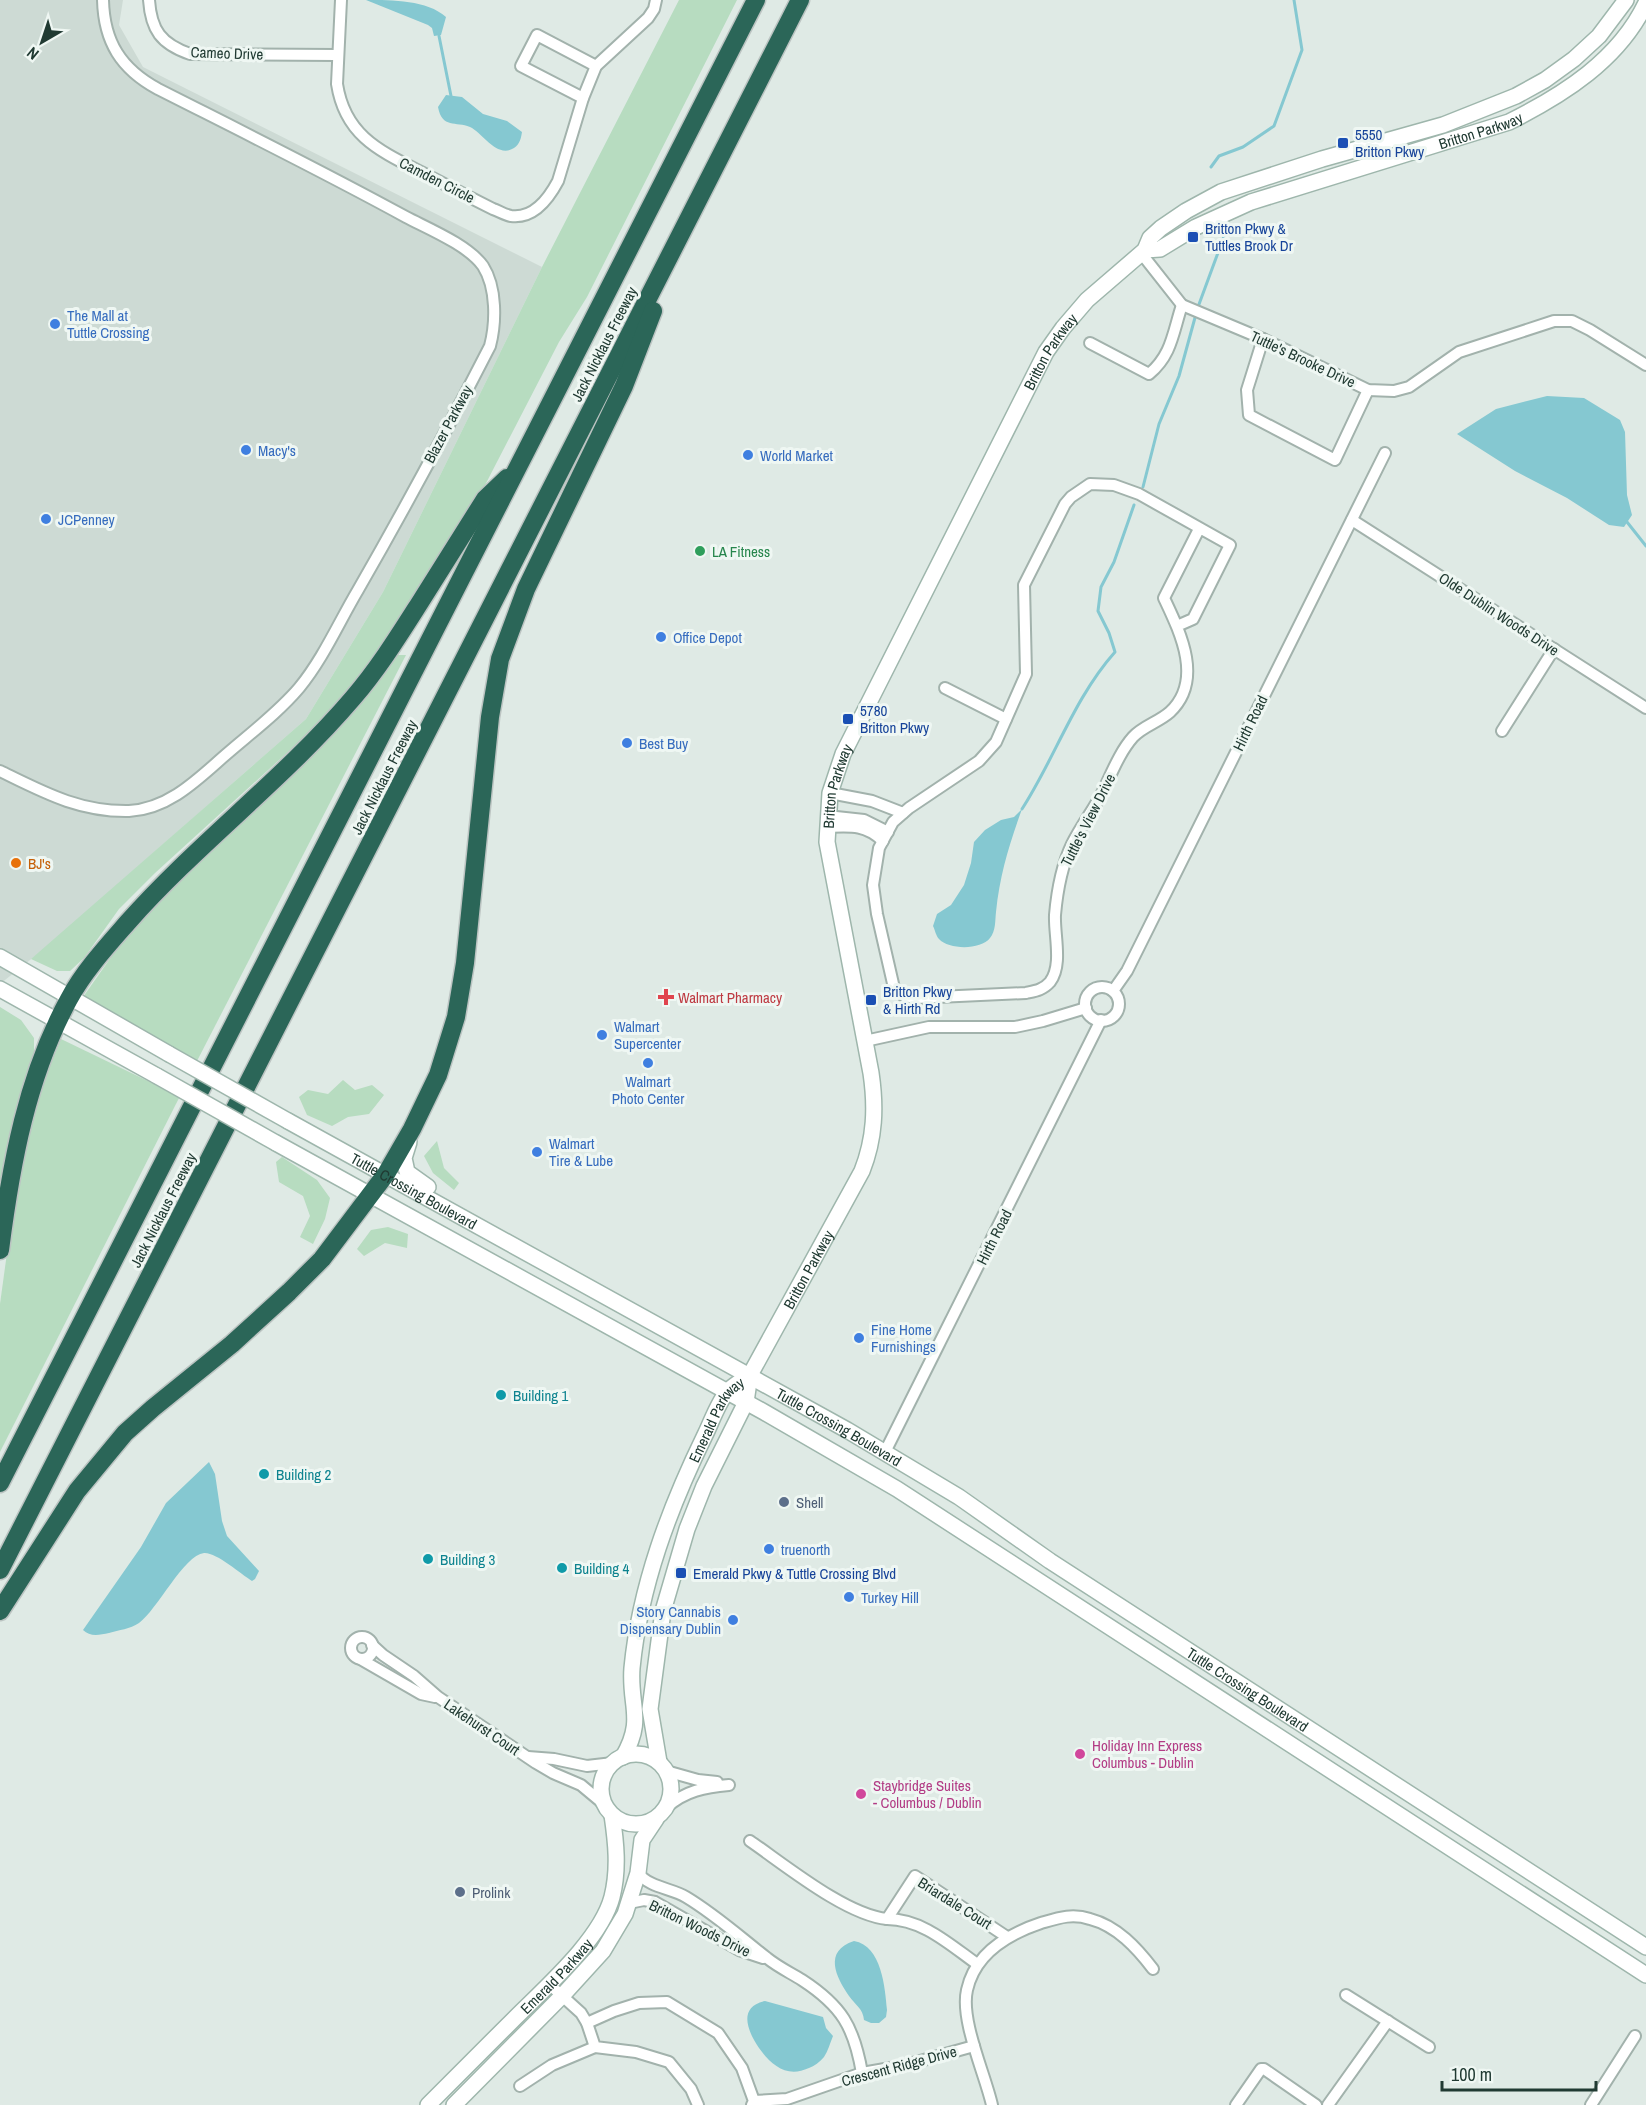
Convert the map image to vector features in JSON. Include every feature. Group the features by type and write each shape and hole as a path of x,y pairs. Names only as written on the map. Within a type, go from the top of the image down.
{"highway":[{"name":"Jack Nicklaus Freeway","path":"0,1483 756,0"},
{"name":"Jack Nicklaus Freeway","path":"0,1570 800,0"},
{"path":"0,1611 77,1491 125,1433 232,1344 290,1292 322,1259 386,1174 412,1130 438,1075 456,1017 465,963 490,717 500,659 526,589 624,386 689,216"},
{"path":"0,1250 14,1157 44,1051 70,997 114,939 148,900 317,737 354,698 386,656 485,499 518,468"}],"main road":[{"name":"Britton Parkway","path":"750,1375 849,1197 868,1158 873,1137 875,1104 829,857 827,821 830,793 843,754 1046,352 1087,300 1143,252 1150,238 1161,228 1186,211 1221,192 1322,159 1443,125 1516,96 1545,80 1574,59 1599,36 1626,0"},
{"name":"Britton Parkway","path":"1143,252 1160,249 1196,227 1251,202 1509,122 1546,104 1601,63 1622,40 1646,3"},
{"name":"Tuttle Crossing Boulevard","path":"0,957 169,1054 885,1452 959,1497 1050,1561 1646,1947"},
{"name":"Tuttle Crossing Boulevard","path":"0,989 746,1402 857,1466 945,1519 1646,1975"},
{"path":"412,1130 404,1158 407,1173 470,1213 480,1226"},
{"name":"Emerald Parkway","path":"618,1760 633,1739 635,1728 632,1671 636,1639 651,1568 666,1521 683,1480 727,1392 750,1375"},
{"name":"Emerald Parkway","path":"662,1767 650,1709 663,1611 673,1570 691,1518 704,1486 746,1402 750,1375"},
{"path":"642,1755 662,1767 672,1789 667,1808 656,1819 645,1824 633,1825 621,1821 608,1810 601,1794 602,1783 606,1772 618,1760 642,1755"},
{"name":"Emerald Parkway","path":"428,2105 576,1956 599,1925 612,1898 617,1861 608,1810"},
{"name":"Emerald Parkway","path":"454,2105 562,1996 603,1951 619,1926 629,1903 638,1873 642,1840 656,1819"}],"street":[{"name":"Blazer Parkway","path":"0,771 63,801 91,809 130,811 162,803 189,788 282,706 300,687 381,553 490,346 495,327 495,304 483,266 462,248 385,205 158,89 134,74 118,57 107,35 104,0"},
{"name":"Cameo Drive","path":"148,0 150,17 155,30 164,42 189,54 338,55"},
{"name":"Camden Circle","path":"341,0 337,84 339,98 350,122 374,147 510,216 519,216 535,210 543,205 552,193 558,181 582,98 596,66"},
{"path":"582,98 521,66 537,35 596,66 648,18 654,9 656,0"},
{"name":"Tuttle's Brooke Drive","path":"1143,252 1182,305 1263,339 1368,390 1394,391 1409,387 1460,352 1554,321 1572,321 1646,365"},
{"path":"1090,343 1149,374 1159,366 1166,354 1175,334 1182,305"},
{"path":"1263,339 1247,390 1249,415 1335,460 1368,390"},
{"name":"Hirth Road","path":"1113,992 1127,971 1385,453"},
{"name":"Tuttle's View Drive","path":"1090,484 1114,485 1139,494 1200,529 1164,598 1183,639 1188,668 1185,690 1173,710 1133,736 1122,752 1100,798 1071,848 1062,870 1055,914 1056,970 1050,982 1039,990 1026,993 968,994 916,999 904,996 894,988 876,914 873,885 879,848 893,822 979,761 996,742 1026,674 1024,585 1058,516 1071,497 1090,484"},
{"name":"Olde Dublin Woods Drive","path":"1352,520 1646,708"},
{"path":"1177,626 1193,619 1230,544 1200,529"},
{"path":"1502,731 1554,649"},
{"path":"945,688 1006,718"},
{"path":"830,793 872,801 903,813"},
{"path":"866,824 872,801"},
{"path":"827,821 866,824 874,832 886,836"},
{"path":"1103,987 1113,992 1119,1004 1118,1009 1111,1018 1101,1020 1093,1018 1086,1008 1086,1000 1094,989 1103,987"},
{"path":"865,1041 929,1027 1014,1027 1086,1008"},
{"name":"Hirth Road","path":"885,1452 1101,1020"},
{"path":"363,1637 372,1645 371,1655 363,1660 356,1659 350,1648 352,1642 363,1637"},
{"name":"Lakehurst Court","path":"372,1645 438,1697 526,1757 553,1773 581,1785 608,1810"},
{"name":"Lakehurst Court","path":"363,1660 421,1694 438,1697"},
{"name":"Lakehurst Court","path":"526,1757 588,1766 618,1760"},
{"path":"662,1767 698,1780 729,1785 699,1789 677,1798 667,1808"},
{"path":"750,1841 841,1903 864,1915 903,1919 918,1924 977,1964"},
{"name":"Britton Woods Drive","path":"638,1873 648,1882 684,1895 726,1923 770,1960 809,1985 837,2008 849,2025 862,2073"},
{"name":"Briardale Court","path":"887,1919 915,1876 1007,1937"},
{"name":"Britton Woods Drive","path":"629,1903 644,1900 655,1902 739,1950 770,1960"},
{"path":"992,2105 986,2079 974,2046 966,1990 977,1964 992,1948 1017,1931 1066,1916 1090,1918 1112,1929 1135,1945 1153,1969"},
{"path":"549,1984 581,2013 595,2047"},
{"path":"1346,1995 1429,2047"},
{"path":"587,2023 639,2003 667,2002 718,2033 742,2068 753,2103"},
{"path":"1328,2105 1388,2021"},
{"path":"1591,2105 1635,2036"},
{"name":"Crescent Ridge Drive","path":"753,2103 787,2099 862,2073 902,2066 974,2046"},
{"path":"520,2086 552,2065 595,2047 636,2052 669,2062 691,2089 698,2105"},
{"path":"1236,2105 1261,2069 1316,2105"}],"shaded area":[{"path":"0,0 123,0 119,25 143,67 542,267 383,592 306,719 45,948 0,984"}],"green space":[{"path":"679,0 737,0 587,297 559,342 482,491 412,604 354,686 311,731 155,873 119,909 84,958 70,971 57,971 31,959 306,719 383,592 542,267"},
{"path":"395,655 406,655 197,1061 83,997 126,936 159,898"},
{"path":"0,1007 21,1020 34,1038 34,1055 11,1130 0,1187"},
{"path":"61,1039 179,1098 0,1452 0,1304 13,1209 37,1096"},
{"path":"343,1080 355,1090 372,1085 384,1095 369,1114 348,1117 332,1126 307,1115 299,1097 308,1090 328,1094"},
{"path":"437,1141 444,1168 459,1183 454,1190 433,1173 424,1156"},
{"path":"282,1157 317,1180 330,1198 325,1219 313,1244 300,1237 310,1216 303,1196 279,1182 276,1162"},
{"path":"388,1227 408,1234 407,1248 385,1243 364,1256 357,1249 371,1230"}],"water":[{"path":"366,0 419,4 438,11 446,17 441,35 434,36 432,28 428,25"},
{"path":"446,95 462,97 483,114 507,121 522,132 518,145 508,151 496,148 470,127 450,123 443,119 438,107"},
{"path":"1547,396 1584,398 1620,420 1625,432 1627,495 1632,515 1624,527 1609,525 1567,498 1515,471 1457,434 1496,409"},
{"path":"1022,809 1003,872 992,935 980,945 957,947 944,943 938,938 933,926 937,914 951,905 964,885 971,863 974,842 985,830 1001,820 1014,817"},
{"path":"209,1462 215,1474 222,1521 227,1536 259,1571 255,1579 252,1581 222,1560 204,1553 188,1563 139,1623 102,1634 92,1635 83,1630 141,1547 166,1503"},
{"path":"854,1941 863,1944 871,1951 880,1969 887,2010 886,2017 879,2023 864,2020 837,1973 835,1958 838,1951 844,1945"},
{"path":"765,2001 823,2017 826,2028 833,2036 821,2061 809,2068 794,2072 781,2069 769,2060 751,2035 747,2021 751,2009 756,2004"}],"waterway":[{"path":"1211,167 1219,156 1243,147 1274,126 1302,50 1294,0"},
{"path":"439,36 451,96"},
{"path":"1198,307 1226,231"},
{"path":"1143,487 1159,424 1179,376 1196,314"},
{"path":"1022,809 1076,708 1115,652 1098,611 1101,587 1114,562 1134,505"},
{"path":"1627,522 1646,546"}],"place":[{"name":"5550 Britton Pkwy","path":"1343,143"},
{"name":"Britton Pkwy & Tuttles Brook Dr","path":"1193,237"},
{"name":"The Mall at Tuttle Crossing","path":"55,324"},
{"name":"Macy's","path":"246,450"},
{"name":"World Market","path":"748,455"},
{"name":"JCPenney","path":"46,519"},
{"name":"LA Fitness","path":"700,551"},
{"name":"Office Depot","path":"661,637"},
{"name":"5780 Britton Pkwy","path":"848,719"},
{"name":"Best Buy","path":"627,743"},
{"name":"BJ's","path":"16,863"},
{"name":"Walmart Pharmacy","path":"666,997"},
{"name":"Britton Pkwy & Hirth Rd","path":"871,1000"},
{"name":"Walmart Supercenter","path":"602,1035"},
{"name":"Walmart Photo Center","path":"648,1063"},
{"name":"Walmart Tire & Lube","path":"537,1152"},
{"name":"Fine Home Furnishings","path":"859,1338"},
{"name":"Building 1","path":"501,1395"},
{"name":"Building 2","path":"264,1474"},
{"name":"Shell","path":"784,1502"},
{"name":"truenorth","path":"769,1549"},
{"name":"Building 3","path":"428,1559"},
{"name":"Building 4","path":"562,1568"},
{"name":"Emerald Pkwy & Tuttle Crossing Blvd","path":"681,1573"},
{"name":"Turkey Hill","path":"849,1597"},
{"name":"Story Cannabis Dispensary Dublin","path":"733,1620"},
{"name":"Holiday Inn Express Columbus - Dublin","path":"1080,1754"},
{"name":"Staybridge Suites - Columbus / Dublin","path":"861,1794"},
{"name":"Prolink","path":"460,1892"}]}
